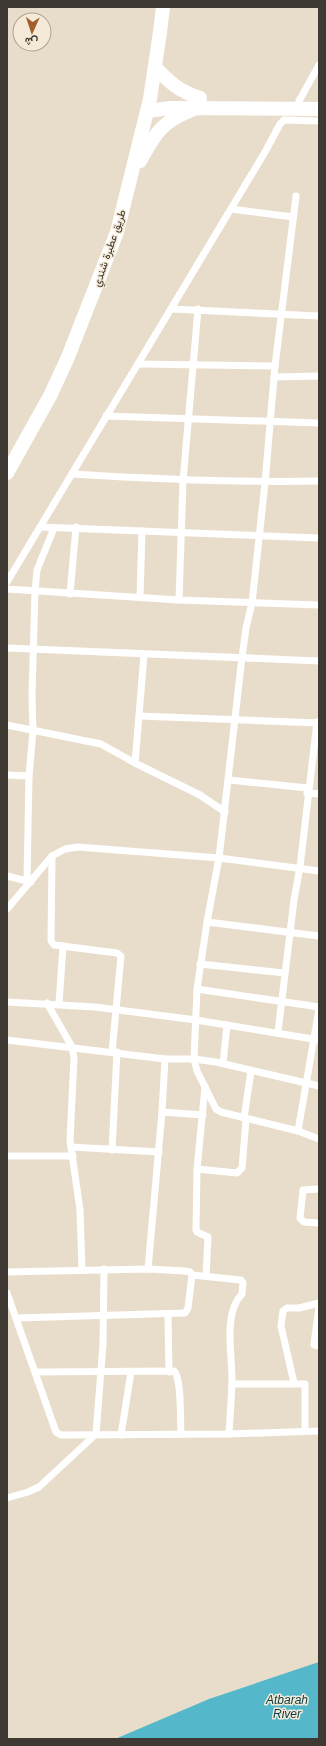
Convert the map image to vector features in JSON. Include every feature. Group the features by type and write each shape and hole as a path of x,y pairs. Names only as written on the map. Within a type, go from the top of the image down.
{"highway":[{"name":"طريق عطبرة شندي","path":"7,473 50,396 68,357 117,232 148,105 155,67 162,7"},
{"path":"155,67 170,83 199,103"},
{"path":"148,105 171,108 199,103 319,101"},
{"path":"131,177 155,134 178,115 199,103 319,109"}],"street":[{"path":"299,101 319,65"},
{"path":"7,582 265,152 280,124 284,120 319,121"},
{"path":"296,196 275,366 266,482 252,603 246,628 242,657 220,858 200,964 197,990 194,1059 196,1071 216,1109 221,1112 245,1119 298,1131 319,1139"},
{"path":"230,209 293,217"},
{"path":"171,309 319,316"},
{"path":"179,600 183,481 198,310"},
{"path":"138,364 275,366"},
{"path":"274,377 319,376"},
{"path":"106,416 189,420 319,423"},
{"path":"72,474 183,481 319,482"},
{"path":"40,527 76,527 259,537 319,538"},
{"path":"70,594 76,527"},
{"path":"29,881 29,776 33,731 32,695 35,591 37,570 54,528"},
{"path":"140,597 142,531"},
{"path":"7,589 179,600 319,605"},
{"path":"7,648 144,655 242,657 319,662"},
{"path":"135,763 144,655"},
{"path":"140,716 318,722 308,790 300,867 280,1003 278,1032"},
{"path":"7,725 101,744 135,763 200,795 225,812"},
{"path":"7,775 29,776"},
{"path":"229,780 308,790 319,794"},
{"path":"7,908 52,856 65,849 78,847 220,858 319,870"},
{"path":"52,856 51,942 54,945 116,953 121,956 116,1009 112,1150"},
{"path":"7,876 29,881"},
{"path":"207,922 319,936"},
{"path":"59,1004 63,946"},
{"path":"200,964 284,973"},
{"path":"197,990 319,1008 316,1039 298,1131"},
{"path":"7,1002 47,1003 116,1009 278,1032 316,1039"},
{"path":"47,1003 72,1047 74,1065 70,1140 80,1210 82,1270"},
{"path":"223,1063 227,1025"},
{"path":"7,1040 165,1059 194,1059 223,1063 251,1071 319,1086"},
{"path":"148,1269 159,1152 165,1059"},
{"path":"198,1169 237,1173 242,1168 245,1119 251,1071"},
{"path":"205,1087 198,1169 196,1230 197,1232 208,1237 206,1276"},
{"path":"162,1112 203,1114"},
{"path":"71,1148 159,1152"},
{"path":"7,1156 73,1156"},
{"path":"319,1189 302,1190 300,1218 304,1222 319,1223"},
{"path":"7,1498 39,1487 96,1434 102,1372 104,1269"},
{"path":"7,1272 148,1269 185,1271 190,1272 192,1275 241,1280 243,1283 242,1294 236,1299 230,1324 230,1362 232,1384 229,1434"},
{"path":"17,1318 185,1313 188,1311 192,1275"},
{"path":"7,1293 56,1432 60,1435 229,1434 319,1431"},
{"path":"294,1383 281,1326 283,1311 287,1308 298,1308 319,1303"},
{"path":"319,1307 314,1346 319,1346"},
{"path":"168,1314 169,1372"},
{"path":"36,1372 174,1371 177,1375 180,1403 180,1434"},
{"path":"121,1435 131,1372"},
{"path":"232,1384 305,1384 306,1431"}],"water":[{"name":"Atbarah River","path":"319,1662 319,1739 115,1739 209,1699"}]}
